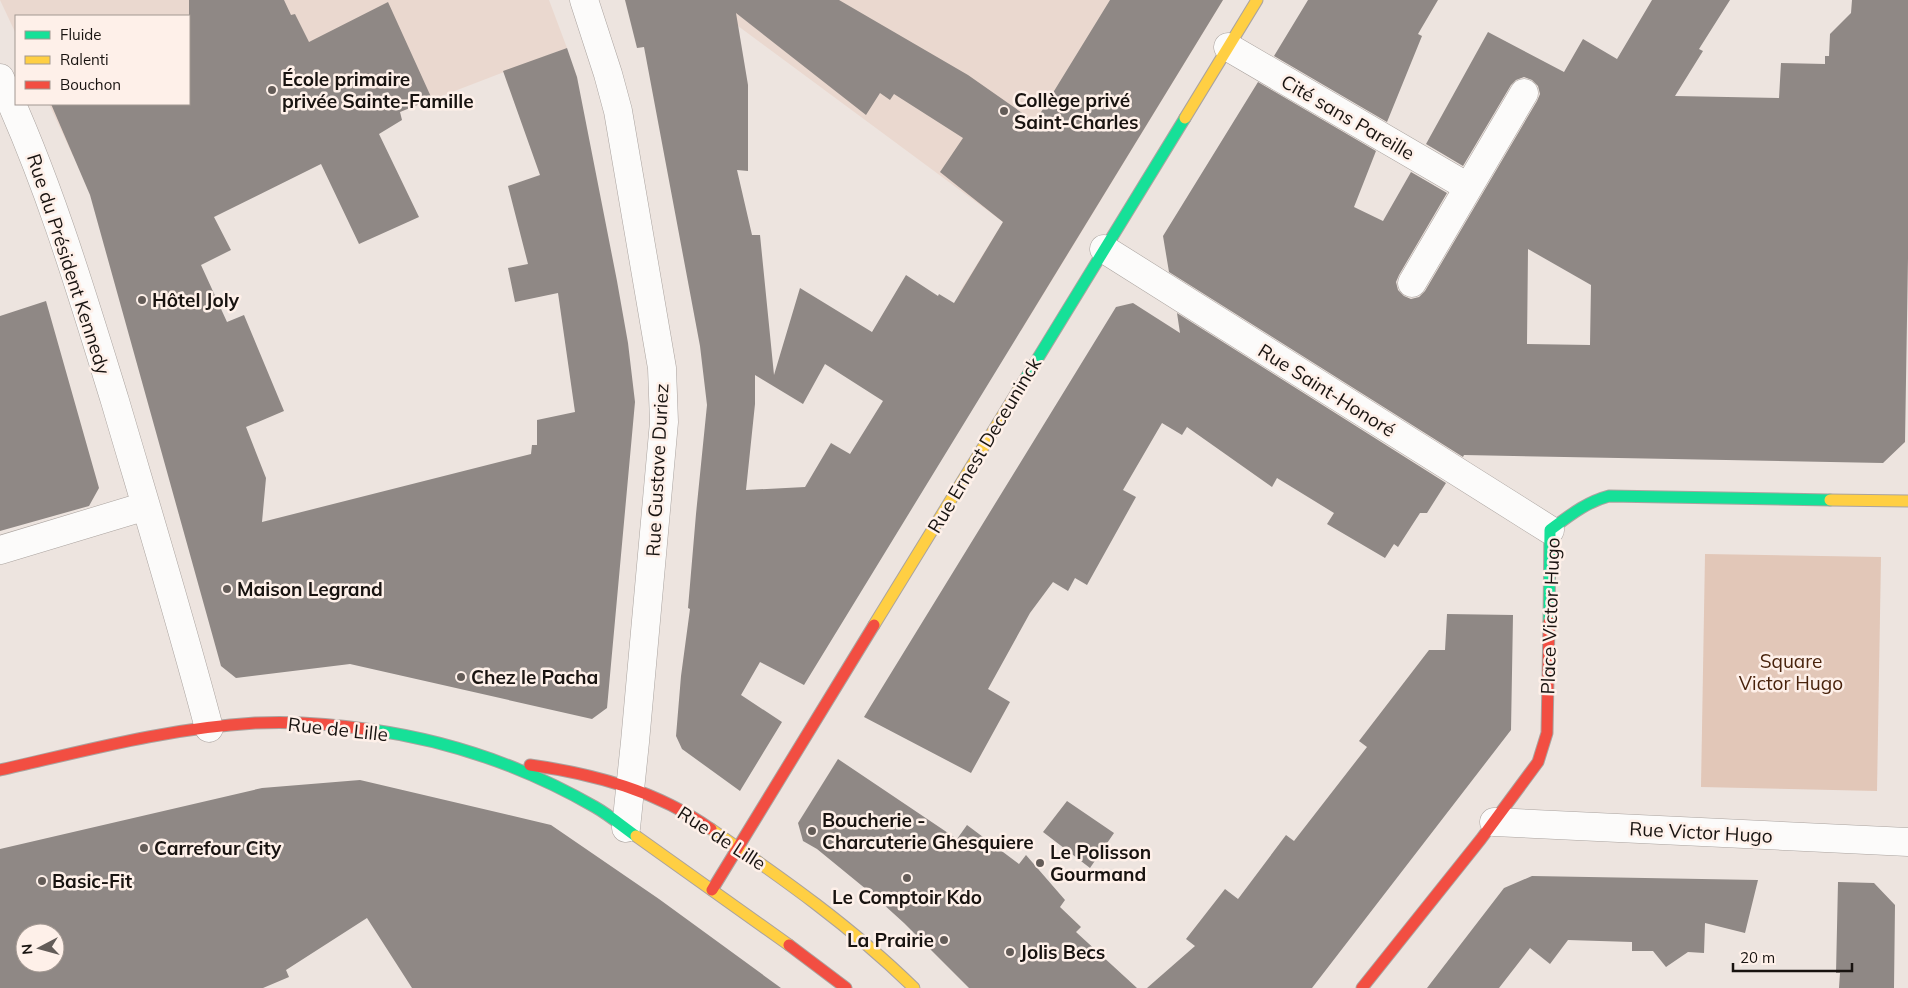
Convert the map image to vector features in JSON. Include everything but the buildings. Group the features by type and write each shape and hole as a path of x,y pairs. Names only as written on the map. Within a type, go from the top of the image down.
{"street":[{"name":"Rue Gustave Duriez","path":"584,0 618,111 662,368 663,387 664,422 626,828"},
{"name":"Rue Ernest Deceuninck","path":"712,890 1257,0"},
{"name":"Cité sans Pareille","path":"1228,47 1468,187"},
{"name":"Rue du Président Kennedy","path":"0,78 50,196 74,268 193,667 208,728"},
{"path":"1412,283 1524,93"},
{"name":"Rue Saint-Honoré","path":"1104,249 1550,530"},
{"name":"Place Victor Hugo","path":"1362,988 1487,831 1538,762 1547,733 1550,530 1581,507 1595,499 1609,496 1908,501"},
{"path":"0,550 146,506"},
{"name":"Rue de Lille","path":"0,770 140,738 257,723 297,722 343,726 418,738 494,760 578,796 626,828 802,954 846,988"},
{"name":"Rue de Lille","path":"494,760 569,770 630,787 670,804 712,829 774,872 864,940 914,988"},
{"name":"Rue Victor Hugo","path":"1487,831 1908,842"}],"shaded area":[{"name":"École primaire privée Sainte-Famille","path":"0,0 549,0 567,48 400,112 149,120 73,156 49,105 190,105 190,15 15,15 15,32"},
{"name":"Collège privé Saint-Charles","path":"703,0 1223,0 1021,331 959,293 1003,222"}],"green space":[{"name":"Square Victor Hugo","path":"1705,554 1881,557 1877,791 1701,787"}],"traffic: fast":[{"path":"1019,389 1185,118"},
{"path":"1549,622 1550,530 1593,502 1609,496 1830,500"},
{"path":"373,730 431,741 515,768 595,807 636,836"}],"traffic: slow":[{"path":"1185,118 1257,0"},
{"path":"874,625 1019,389"},
{"path":"1830,500 1908,501"},
{"path":"711,829 841,924 914,988"},
{"path":"636,836 789,945"}],"traffic: jam":[{"path":"1362,988 1481,839 1538,762 1547,733 1549,622"},
{"path":"712,890 874,625"},
{"path":"0,770 126,741 223,726 270,722 329,725 373,730"},
{"path":"530,765 578,773 625,786 669,804 711,829"},
{"path":"789,945 846,988"}],"place":[{"name":"École primaire privée Sainte-Famille","path":"272,90"},
{"name":"Collège privé Saint-Charles","path":"1004,111"},
{"name":"Hôtel Joly","path":"142,300"},
{"name":"Maison Legrand","path":"227,589"},
{"name":"Chez le Pacha","path":"461,677"},
{"name":"Boucherie - Charcuterie Ghesquiere","path":"812,831"},
{"name":"Carrefour City","path":"144,848"},
{"name":"Le Polisson Gourmand","path":"1040,863"},
{"name":"Le Comptoir Kdo","path":"907,878"},
{"name":"Basic-Fit","path":"42,881"},
{"name":"La Prairie","path":"944,940"},
{"name":"Jolis Becs","path":"1010,952"}]}
